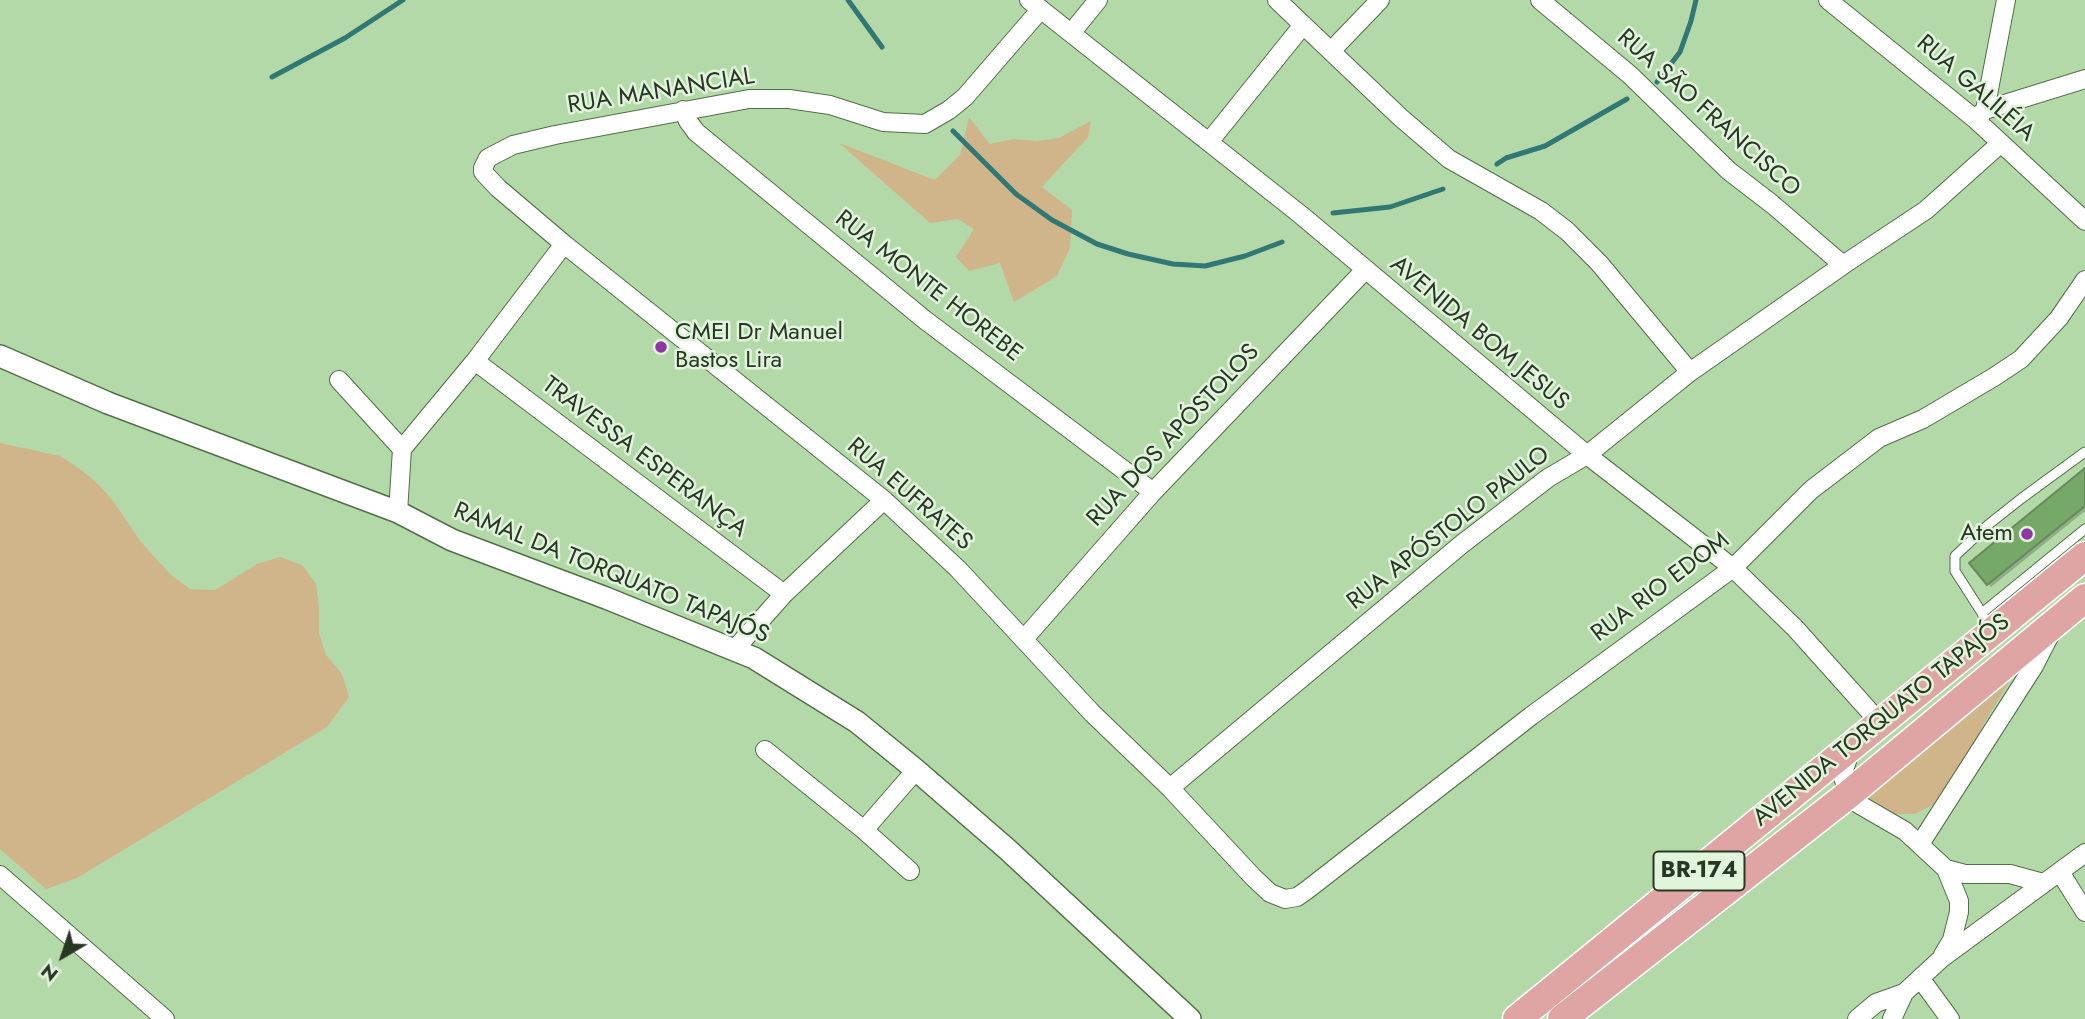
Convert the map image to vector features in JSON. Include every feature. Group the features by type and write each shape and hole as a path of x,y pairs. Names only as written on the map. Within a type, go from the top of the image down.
{"highway":[{"name":"AVENIDA TORQUATO TAPAJÓS","path":"1517,1019 1881,724 1986,623 2085,556"},
{"name":"AVENIDA TORQUATO TAPAJÓS","path":"1562,1019 1849,794 2085,598"}],"street":[{"path":"1072,32 1098,0"},
{"path":"1277,0 1400,117 1449,159 1541,211 1567,230 1599,263 1690,372"},
{"path":"1331,51 1380,0"},
{"name":"RUA SÃO FRANCISCO","path":"1540,0 1630,75 1729,171 1843,265"},
{"name":"RUA GALILÉIA","path":"1828,0 1980,115 2001,143 2085,221"},
{"path":"1980,115 2006,0"},
{"name":"AVENIDA BOM JESUS","path":"1035,5 1301,215 1587,455 1733,568 1795,628 1881,724"},
{"name":"RUA MANANCIAL","path":"498,188 486,176 483,168 488,158 513,145 749,99 789,99 830,105 883,122 925,124 965,97 1035,5"},
{"path":"1209,142 1303,25"},
{"path":"1980,115 2085,79"},
{"name":"RUA MONTE HOREBE","path":"684,110 696,132 925,320 1153,492"},
{"name":"RUA APÓSTOLO PAULO","path":"1170,788 1462,544 1548,478 1587,455 1690,372 1926,210 2001,143"},
{"name":"RUA EUFRATES","path":"498,188 884,500 958,569 1093,713 1170,788 1253,877"},
{"path":"398,512 402,449 475,361 564,243"},
{"name":"RUA DOS APÓSTOLOS","path":"1024,639 1153,492 1365,270"},
{"name":"RUA RIO EDOM","path":"1253,877 1270,893 1285,899 1297,897 1531,716 1733,568 1811,489 1879,438 1923,419 2021,359 2059,318 2085,280"},
{"name":"RAMAL DA TORQUATO TAPAJÓS","path":"0,356 108,403 398,512 452,540 754,658 848,716 916,770 1007,849 1190,1019"},
{"name":"TRAVESSA ESPERANÇA","path":"475,361 784,594"},
{"path":"339,380 402,449"},
{"path":"735,649 784,594 884,500"},
{"path":"1920,844 2034,666 2056,623"},
{"path":"1854,745 1842,775 1849,794 1855,802 1905,831 1946,869 1959,901 1959,912 1952,940 1942,958"},
{"path":"765,750 910,871"},
{"path":"864,830 916,770"},
{"path":"1857,1019 1875,1003 1903,993 1942,958 2085,853"},
{"path":"1946,869 1965,874 2010,874 2043,883"},
{"path":"2060,872 2085,912"},
{"path":"0,875 165,1019"},
{"path":"1920,978 1950,1019"},
{"path":"1892,1019 1903,993"}],"lane":[{"path":"2085,452 2005,511 1955,556 1955,570 1986,623 2085,529"}],"shaded area":[{"path":"969,117 990,144 1013,139 1037,141 1059,138 1091,121 1088,137 1042,187 1072,210 1070,248 1057,276 1014,302 1000,263 969,271 956,257 974,229 958,219 930,223 839,143 935,180 960,155"},
{"path":"0,443 60,456 80,469 113,501 141,542 170,574 190,589 215,590 257,564 280,557 302,565 316,584 319,633 326,655 342,674 349,697 327,727 77,878 46,889 0,849"},
{"path":"2010,680 1942,800 1915,814 1894,814 1872,802 1865,792"}],"building":[{"name":"Atem","path":"2085,468 2085,506 1987,585 1969,563"}],"waterway":[{"path":"272,77 345,38 403,0"},
{"path":"848,0 882,47"},
{"path":"1657,82 1680,52 1696,0"},
{"path":"1497,164 1506,158 1545,146 1627,99"},
{"path":"953,131 1016,194 1052,220 1097,244 1173,264 1205,266 1245,256 1282,242"},
{"path":"1333,213 1390,207 1443,189"}],"place":[{"name":"CMEI Dr Manuel Bastos Lira","path":"661,347"},
{"name":"Atem","path":"2027,534"}]}
